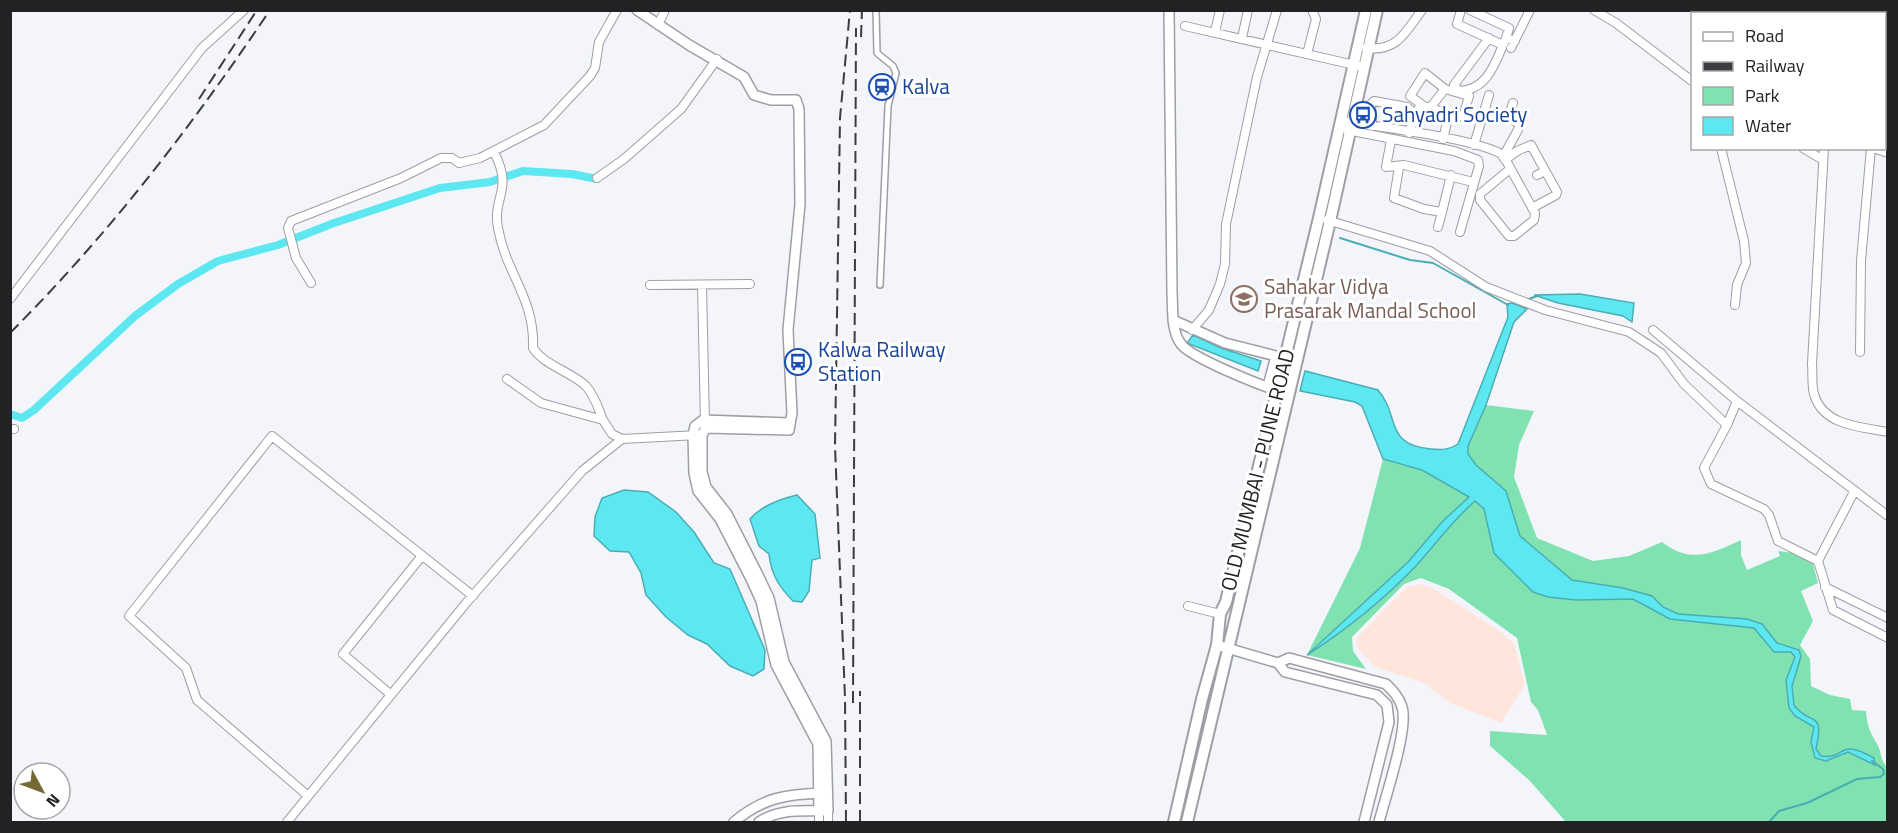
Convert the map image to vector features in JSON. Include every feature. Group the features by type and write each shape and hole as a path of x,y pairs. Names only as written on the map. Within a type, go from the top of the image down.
{"main road":[{"name":"OLD MUMBAI - PUNE ROAD","path":"1363,47 1366,10"},
{"name":"OLD MUMBAI - PUNE ROAD","path":"1187,822 1213,706 1229,649 1278,390 1325,220 1358,66 1377,10"},
{"name":"OLD MUMBAI - PUNE ROAD","path":"1174,822 1202,699 1217,645 1220,614 1226,602 1288,348 1325,220"},
{"path":"1182,793 1194,796"}],"street":[{"path":"10,299 202,48 244,10"},
{"path":"312,283 296,258 289,224 295,219 401,178 441,158 452,158 459,163 494,152 544,125 590,76 595,68 599,42 617,10"},
{"path":"287,822 390,694 582,471 622,439 701,430 789,427 792,413 788,330 800,204 799,109 796,100 771,100 754,95 744,77 637,10"},
{"path":"658,25 665,10"},
{"path":"876,10 877,53 893,66 896,73 888,106 880,285"},
{"path":"1169,10 1173,320 1179,342 1189,352 1278,390 1276,356"},
{"path":"1215,32 1220,10"},
{"path":"1242,38 1248,10"},
{"path":"1192,330 1209,310 1220,284 1225,264 1226,224 1257,77 1269,44 1277,10"},
{"path":"1307,54 1316,19 1312,10"},
{"path":"1363,47 1381,50 1393,46 1422,10"},
{"path":"1461,10 1457,24 1489,38 1509,43"},
{"path":"1470,10 1509,28 1509,43"},
{"path":"1489,38 1454,85 1459,92 1481,83 1496,66 1530,10"},
{"path":"1594,10 1616,23 1691,80"},
{"path":"1185,26 1358,66"},
{"path":"597,178 624,159 681,110 717,59"},
{"path":"1464,72 1481,83"},
{"path":"1472,118 1449,114 1426,106 1409,94 1425,73 1445,89 1469,96 1472,118 1474,145"},
{"path":"1409,133 1415,114 1445,89"},
{"path":"1472,118 1489,95"},
{"path":"1372,126 1371,104 1374,101 1407,107 1415,114"},
{"path":"1504,159 1520,126 1509,115 1513,103"},
{"path":"1443,139 1449,114"},
{"path":"1346,126 1372,126 1495,150 1504,159 1510,169 1532,208 1534,220 1514,236 1509,236 1480,200 1480,194 1510,169"},
{"path":"1346,126 1391,140 1475,157 1479,166 1460,232"},
{"path":"1391,140 1386,166 1404,165 1473,182"},
{"path":"1504,159 1531,145 1557,192 1556,195 1532,208"},
{"path":"1721,150 1744,241 1746,263 1737,285 1736,304"},
{"path":"1807,150 1823,159"},
{"path":"1824,150 1812,364 1814,397 1828,416 1838,422 1887,432"},
{"path":"1860,352 1861,261 1872,150"},
{"path":"494,152 502,167 504,184 497,225 501,244 529,308 534,326 533,348 543,359 586,386 595,397 603,420 612,434 622,439"},
{"path":"1399,166 1394,198 1424,209 1442,212"},
{"path":"1537,175 1545,171"},
{"path":"1438,227 1451,175"},
{"path":"1325,220 1431,251 1475,281 1512,298 1552,312 1629,332 1661,353 1684,384 1727,425"},
{"path":"650,285 750,284"},
{"path":"702,285 701,430 702,472 705,487 727,514 769,598 784,663 815,730 826,741 823,811 819,822"},
{"path":"1173,320 1225,343 1276,356 1288,348"},
{"path":"1653,330 1737,400 1887,516"},
{"path":"507,379 541,403 603,420"},
{"path":"1737,400 1727,425 1704,468 1706,477 1721,490 1764,509 1769,515 1778,541 1818,561"},
{"path":"307,795 197,700 186,668 129,616 272,436 473,596"},
{"path":"1854,492 1818,561 1833,610 1887,638"},
{"path":"390,694 343,654 421,556"},
{"path":"1825,587 1887,618"},
{"path":"1188,606 1220,614"},
{"path":"1217,645 1278,663 1285,672 1377,695 1388,705 1389,718 1364,822"},
{"path":"1278,663 1288,658 1386,684 1397,695 1403,709 1403,721 1378,822"},
{"path":"1389,718 1403,721"},
{"path":"734,822 752,807 773,798 824,793"},
{"path":"759,822 772,813 797,810 823,811"},
{"path":"823,811 828,822"}],"shaded area":[{"path":"1420,584 1433,588 1501,632 1514,644 1525,684 1501,723 1450,703 1424,683 1375,667 1357,648 1356,639 1407,587"}],"green space":[{"path":"1486,405 1534,411 1519,445 1514,477 1537,538 1593,561 1629,556 1662,542 1672,549 1692,555 1710,553 1741,540 1741,555 1747,570 1780,556 1778,551 1795,553 1813,564 1818,583 1801,591 1813,621 1800,645 1810,659 1811,686 1830,695 1850,699 1852,710 1866,711 1869,729 1887,767 1887,822 1566,822 1529,780 1490,746 1490,731 1547,735 1538,710 1531,702 1517,638 1449,589 1421,578 1404,584 1352,637 1353,651 1366,669 1307,655 1360,548 1383,459 1410,467 1433,449 1450,449 1458,444 1468,446"}],"water":[{"path":"1580,294 1634,303 1632,322 1623,316 1558,303 1534,295"},
{"path":"1512,303 1527,309 1514,322 1486,405 1468,446 1468,454 1476,465 1506,491 1520,536 1572,580 1623,588 1652,596 1663,607 1678,614 1747,619 1762,624 1777,643 1799,650 1801,656 1792,686 1794,705 1800,712 1817,723 1819,728 1816,749 1821,756 1835,755 1847,749 1853,749 1874,758 1875,765 1848,752 1826,761 1815,758 1811,742 1814,727 1795,716 1789,708 1786,680 1795,657 1791,652 1774,652 1754,628 1670,619 1633,599 1576,600 1548,597 1533,592 1494,553 1484,509 1475,501 1390,592 1350,625 1307,655 1408,562 1442,522 1469,497 1422,470 1383,459 1362,406 1355,402 1300,391 1305,371 1378,390 1385,400 1395,428 1406,441 1431,449 1448,448 1458,444 1508,317 1507,304"},
{"path":"1193,335 1221,348 1261,361 1258,371 1187,343"},
{"path":"624,490 648,492 676,512 694,532 714,563 730,569 765,650 764,669 753,676 730,666 707,644 688,635 666,617 646,595 641,573 629,552 610,551 594,536 595,517 602,498"},
{"path":"797,495 815,514 820,558 812,560 809,591 802,602 793,601 780,585 774,574 769,554 759,546 750,519 772,503"}],"waterway":[{"path":"10,414 22,418 34,410 135,316 178,284 218,261 278,245 334,223 440,188 490,182 523,171 572,174 597,179"},
{"path":"1340,238 1410,260 1433,263 1508,305"},
{"path":"1526,300 1537,296"},
{"path":"1769,822 1779,811 1807,803 1857,779 1880,777 1884,774 1883,769 1872,761"}],"railway":[{"path":"199,99 257,10"},
{"path":"10,333 81,257 148,178 180,137 270,10"},
{"path":"846,822 845,698 835,446 840,118 850,10"},
{"path":"861,37 862,10"},
{"path":"853,703 856,28"},
{"path":"860,691 860,822"}],"place":[{"name":"Kalva","path":"882,87"},
{"name":"Sahyadri Society","path":"1363,115"},
{"name":"Sahakar Vidya Prasarak Mandal School","path":"1244,299"},
{"name":"Kalwa Railway Station","path":"798,362"}]}
